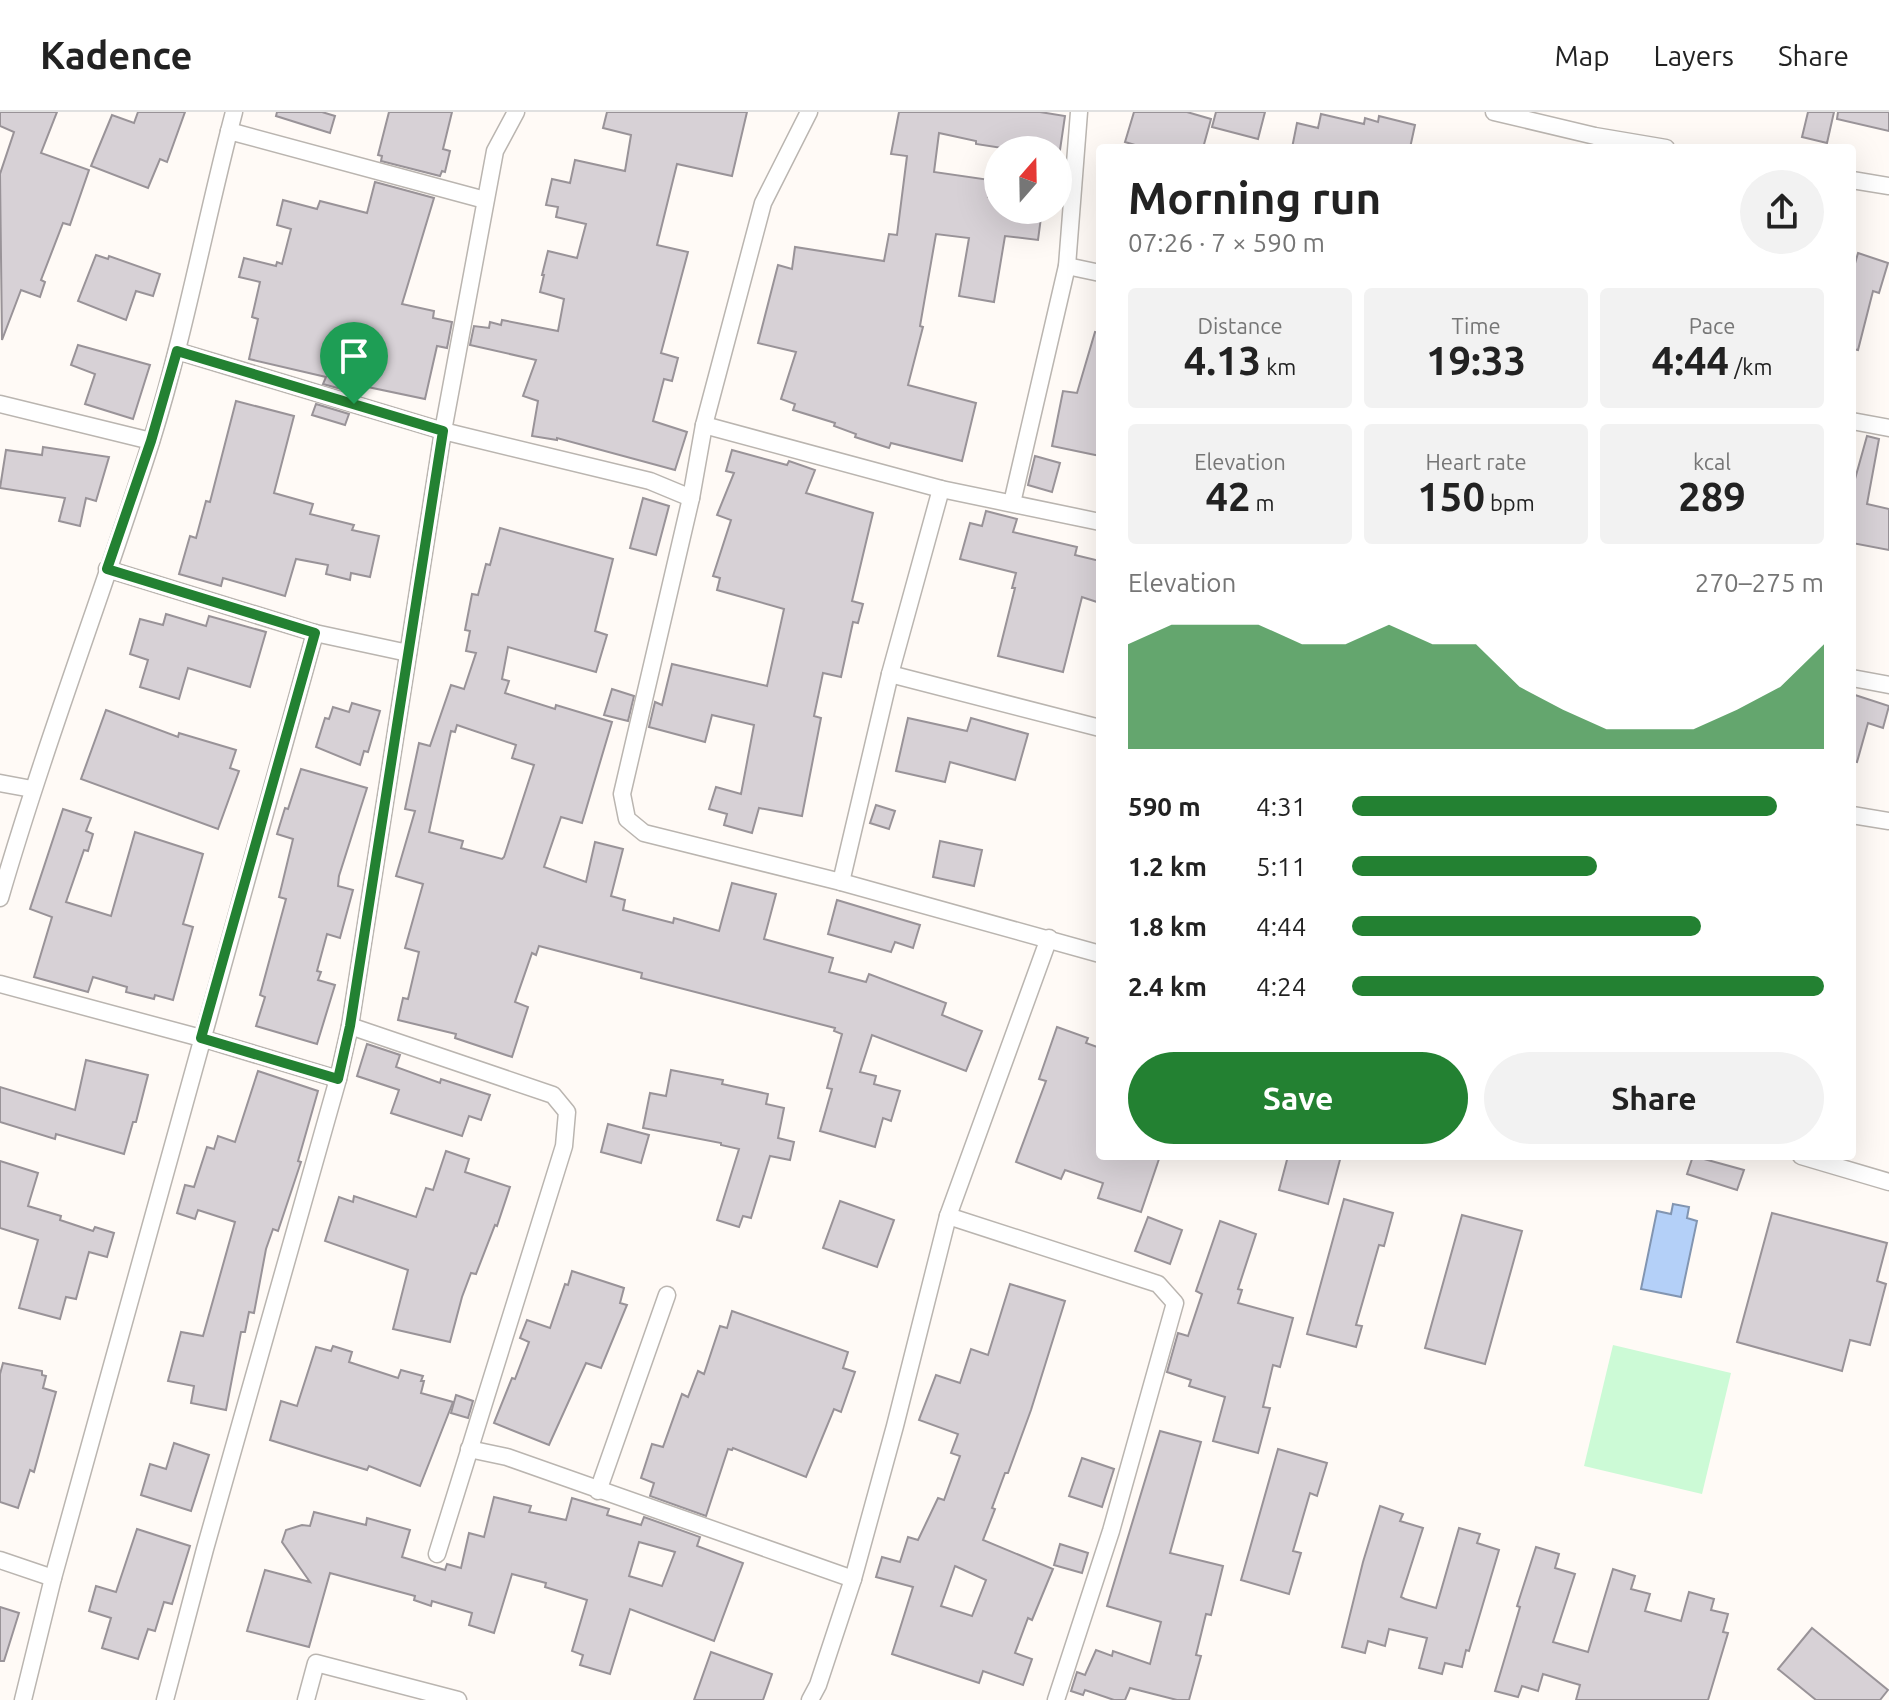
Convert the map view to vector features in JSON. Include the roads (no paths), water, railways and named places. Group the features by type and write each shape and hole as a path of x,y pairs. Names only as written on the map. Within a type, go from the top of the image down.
{"street":[{"path":"0,898 32,789 151,441 177,351 234,112"},
{"path":"165,1700 338,1079 350,1026 443,431 495,151 516,112"},
{"path":"809,112 763,203 704,425 691,498 622,794 627,819 644,833 841,882 1096,953"},
{"path":"1012,503 1067,266 1079,112"},
{"path":"1494,112 1642,144"},
{"path":"229,131 485,200"},
{"path":"1856,181 1889,186"},
{"path":"1067,266 1096,272"},
{"path":"177,351 443,431 650,481 691,498"},
{"path":"0,404 151,441"},
{"path":"1856,422 1889,428"},
{"path":"704,425 941,489 1096,521"},
{"path":"841,882 890,674 941,489"},
{"path":"107,569 315,633 408,653"},
{"path":"23,1700 53,1578 315,633"},
{"path":"890,674 1096,727"},
{"path":"1856,679 1889,685"},
{"path":"0,783 32,789"},
{"path":"1856,816 1889,821"},
{"path":"810,1700 818,1685 853,1579 948,1216 1049,938"},
{"path":"0,984 201,1038 338,1079"},
{"path":"350,1026 553,1095 567,1112 564,1146 437,1554"},
{"path":"1815,1160 1889,1182"},
{"path":"948,1216 1158,1284 1175,1303 1111,1531 1056,1700"},
{"path":"598,1491 667,1295"},
{"path":"469,1449 507,1457 853,1579"},
{"path":"0,1560 53,1578"},
{"path":"306,1700 316,1663 458,1700"}],"water":[{"path":"1673,1204 1689,1207 1687,1218 1697,1221 1681,1297 1641,1289 1657,1211 1671,1214"}]}
